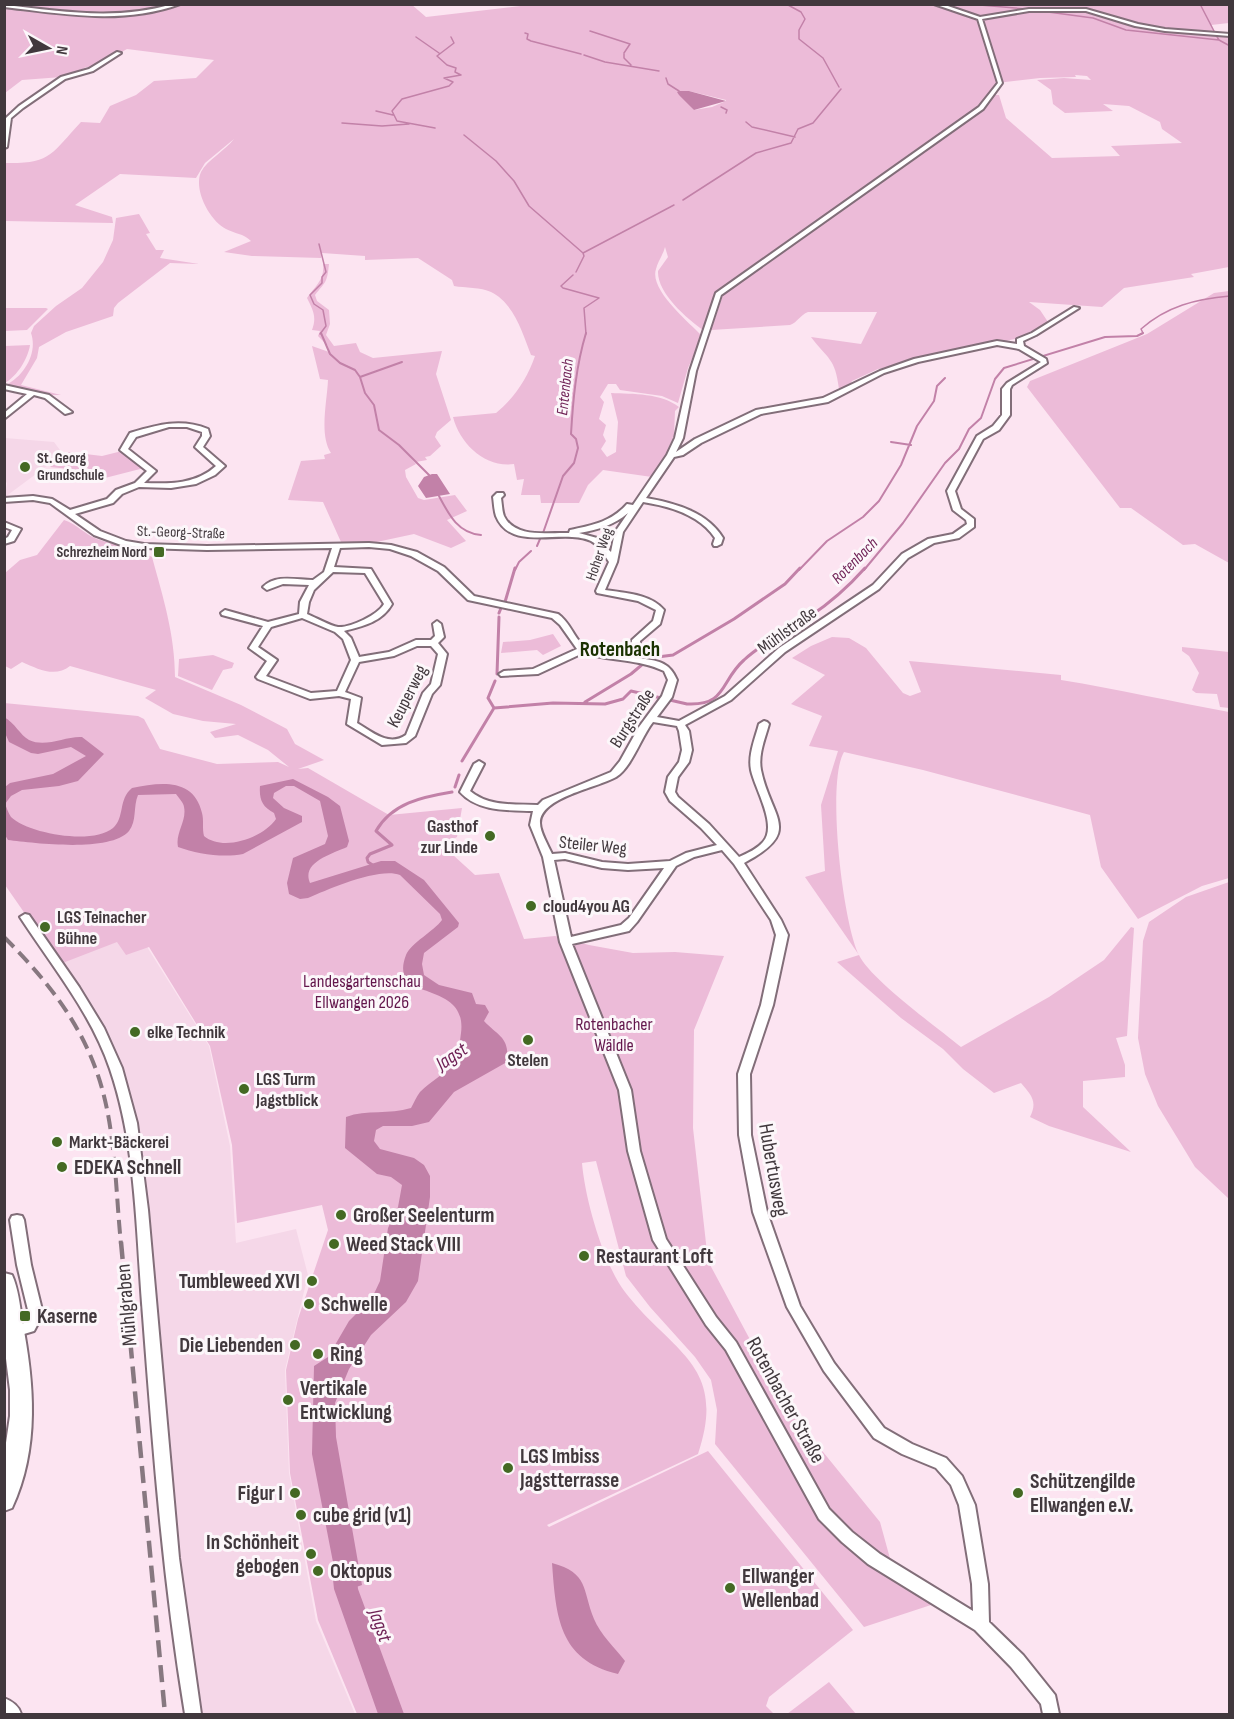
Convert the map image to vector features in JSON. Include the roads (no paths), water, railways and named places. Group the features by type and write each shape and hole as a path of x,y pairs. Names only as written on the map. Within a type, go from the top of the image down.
{"main road":[{"path":"4,1281 12,1342 22,1387 23,1416 16,1464 4,1500"}],"street":[{"path":"4,6 114,15 151,13 178,4"},
{"path":"936,4 980,18 1029,10 1086,10 1137,25 1166,30 1230,35"},
{"name":"Hoher Weg","path":"642,660 636,640 657,622 659,607 647,601 600,591 613,562 619,532 671,454 679,438 693,371 718,294 981,108 1000,83 980,18"},
{"path":"4,147 9,118 21,107 63,78 90,70 119,53"},
{"path":"671,454 680,453 698,441 759,412 825,400 900,365 997,343 1020,343 1076,308"},
{"name":"Mühlstraße","path":"680,724 728,698 782,650 876,587 905,555 931,541 956,536 971,525 970,519 957,510 951,491 980,438 996,428 1006,415 1006,389 1010,384 1044,363 1041,357 1020,343"},
{"path":"4,387 47,396 68,412"},
{"path":"4,417 32,393"},
{"path":"70,513 110,501 119,492 138,485 176,488 213,475 221,466 199,447 206,436 205,431 195,425 173,423 133,435 124,450 152,471 138,485"},
{"path":"558,535 614,521 642,491 647,489"},
{"path":"500,495 497,506 500,519 511,529 530,535 592,538"},
{"name":"St.-Georg-Straße","path":"5,499 33,498 51,501 97,533 124,543 144,546 207,548 369,545 391,548 414,555 441,569 471,598 555,616 563,620 572,638 583,649"},
{"path":"641,500 654,501 710,524 719,538 717,544"},
{"path":"4,524 17,529 11,539 4,542"},
{"path":"584,530 608,552 613,562"},
{"path":"303,615 303,608 313,583 328,573 337,545"},
{"path":"330,569 368,571 388,604 386,611 375,618 338,630"},
{"path":"267,587 277,582 313,583"},
{"path":"225,613 268,625 303,615 338,630 347,638 356,660 340,693 310,696 261,677 272,660 253,648 268,625"},
{"name":"Keuperweg","path":"356,660 391,654 417,643 433,643 440,637 437,624"},
{"name":"Keuperweg","path":"340,693 356,698 352,724 385,743 403,741 410,736 441,668 443,654 433,643"},
{"path":"504,674 535,672 583,649"},
{"name":"Burgstraße","path":"539,808 614,774 623,766 640,732 661,709 672,687 672,675 664,667 642,660 604,655 583,649"},
{"path":"650,719 680,724"},
{"name":"Hubertusweg","path":"680,724 684,731 687,750 684,762 673,777 670,792 674,799 705,826 738,862 776,920 782,935 767,1005 744,1074 745,1135 760,1212 794,1307 829,1367 879,1433 907,1449 941,1463 957,1481 967,1505 980,1584 981,1625"},
{"path":"738,862 764,849 774,836 775,827 756,770 755,756 764,724"},
{"path":"479,764 465,792 471,799 491,804 539,808 536,825 548,857 566,942 624,928 633,920 672,864 690,855 723,847"},
{"name":"Steiler Weg","path":"548,857 566,856 602,865 628,867 672,864"},
{"name":"Mühlgraben","path":"25,917 103,1035 127,1107 145,1258 175,1597 193,1714"},
{"name":"Rotenbacher Straße","path":"566,942 603,1040 625,1090 634,1151 660,1240 711,1321 731,1346 824,1514 847,1537 874,1558 981,1625 1017,1661 1049,1701 1051,1714"},
{"path":"12,1342 29,1327 36,1314 24,1265 17,1220"},
{"path":"4,1706 13,1714"}],"waterway":[{"path":"968,4 1026,9"},
{"path":"1200,4 1215,33"},
{"name":"Entenbach","path":"788,5 801,12 805,19 799,30 799,39 823,58 839,87"},
{"path":"1033,10 1093,18 1126,30 1219,40"},
{"path":"590,31 630,44 624,53"},
{"path":"525,33 528,34 527,39 531,41 581,54"},
{"path":"1216,35 1219,40"},
{"path":"416,37 439,53"},
{"path":"435,128 397,121 392,111 402,99 449,86 453,82 444,78 461,75 455,72 456,68 447,65 437,56 454,43 451,37"},
{"path":"1219,40 1230,46"},
{"path":"624,54 624,58 631,65"},
{"path":"584,55 605,62 659,71"},
{"path":"666,78 668,84 679,91"},
{"name":"Entenbach","path":"794,137 798,129 813,123 841,89"},
{"path":"721,107 727,110 726,113"},
{"path":"376,111 393,115"},
{"path":"746,122 752,127 794,137"},
{"path":"342,123 382,126 409,124"},
{"path":"464,135 496,161 514,181 529,206 583,253"},
{"name":"Entenbach","path":"683,200 756,153 791,143 794,137"},
{"name":"Entenbach","path":"583,253 674,205"},
{"path":"319,244 326,272 322,277 322,283 310,295 314,304 323,310 326,326 320,334"},
{"name":"Entenbach","path":"576,272 584,256 583,253"},
{"name":"Entenbach","path":"573,275 561,286 563,288 599,298 584,308 586,333"},
{"name":"Rotenbach","path":"864,570 903,523 945,463 959,449 969,429 981,418 995,379 1004,368 1105,337 1137,336 1143,333 1141,329 1151,321 1172,309 1205,299 1230,296"},
{"path":"321,333 330,354 340,363 355,370 360,377"},
{"name":"Entenbach","path":"543,533 563,476 574,463 578,448 576,439 571,434 577,370 586,333"},
{"path":"360,377 402,362"},
{"path":"360,377 365,393 374,405 379,430 399,445 429,475"},
{"path":"909,445 917,426 934,401 937,386 945,378"},
{"path":"891,442 909,445"},
{"path":"799,570 827,541 863,517 879,501 901,465 909,445"},
{"path":"439,496 460,527 473,534 481,535"},
{"name":"Entenbach","path":"537,546 540,539"},
{"name":"Entenbach","path":"515,570 519,562 531,551"},
{"name":"Entenbach","path":"505,602 515,568"},
{"path":"585,702 631,674 650,658 673,655 734,619 785,584 800,568"},
{"name":"Rotenbach","path":"494,708 553,703 605,704 623,699 631,691 687,704 709,701 722,691 736,668 751,654 824,606 865,568"},
{"name":"Entenbach","path":"499,613 501,608"},
{"name":"Entenbach","path":"497,674 499,617"},
{"name":"Entenbach","path":"494,708 488,698 495,681"},
{"name":"Rotenbach","path":"462,761 494,708"},
{"name":"Rotenbach","path":"455,787 459,775"},
{"name":"Rotenbach","path":"374,866 368,862 367,858 370,854 392,845 376,831 390,814 419,799 452,792"},
{"name":"Jagst","path":"344,1570 346,1589 391,1714"}],"railway":[{"path":"4,937 57,997 78,1031 95,1067 111,1132 121,1244"},
{"path":"121,1242 165,1714"}],"place":[{"name":"St. Georg Grundschule","path":"25,467"},
{"name":"Schrezheim Nord","path":"159,552"},
{"name":"Gasthof zur Linde","path":"490,836"},
{"name":"cloud4you AG","path":"531,906"},
{"name":"LGS Teinacher Bühne","path":"45,927"},
{"name":"elke Technik","path":"135,1032"},
{"name":"Stelen","path":"528,1040"},
{"name":"LGS Turm Jagstblick","path":"244,1089"},
{"name":"Markt-Bäckerei","path":"57,1142"},
{"name":"EDEKA Schnell","path":"62,1167"},
{"name":"Großer Seelenturm","path":"341,1215"},
{"name":"Weed Stack VIII","path":"334,1244"},
{"name":"Restaurant Loft","path":"584,1256"},
{"name":"Tumbleweed XVI","path":"312,1281"},
{"name":"Schwelle","path":"309,1304"},
{"name":"Kaserne","path":"25,1316"},
{"name":"Die Liebenden","path":"295,1345"},
{"name":"Ring","path":"318,1354"},
{"name":"Vertikale Entwicklung","path":"288,1400"},
{"name":"LGS Imbiss Jagstterrasse","path":"508,1468"},
{"name":"Figur I","path":"295,1493"},
{"name":"Schützengilde Ellwangen e.V.","path":"1018,1493"},
{"name":"cube grid (v1)","path":"301,1515"},
{"name":"In Schönheit gebogen","path":"311,1554"},
{"name":"Oktopus","path":"318,1571"},
{"name":"Ellwanger Wellenbad","path":"730,1588"}],"district":[{"name":"Rotenbach","path":"620,649"}],"park label":[{"name":"Landesgartenschau Ellwangen 2026","path":"362,991"},
{"name":"Rotenbacher Wäldle","path":"614,1034"}]}
